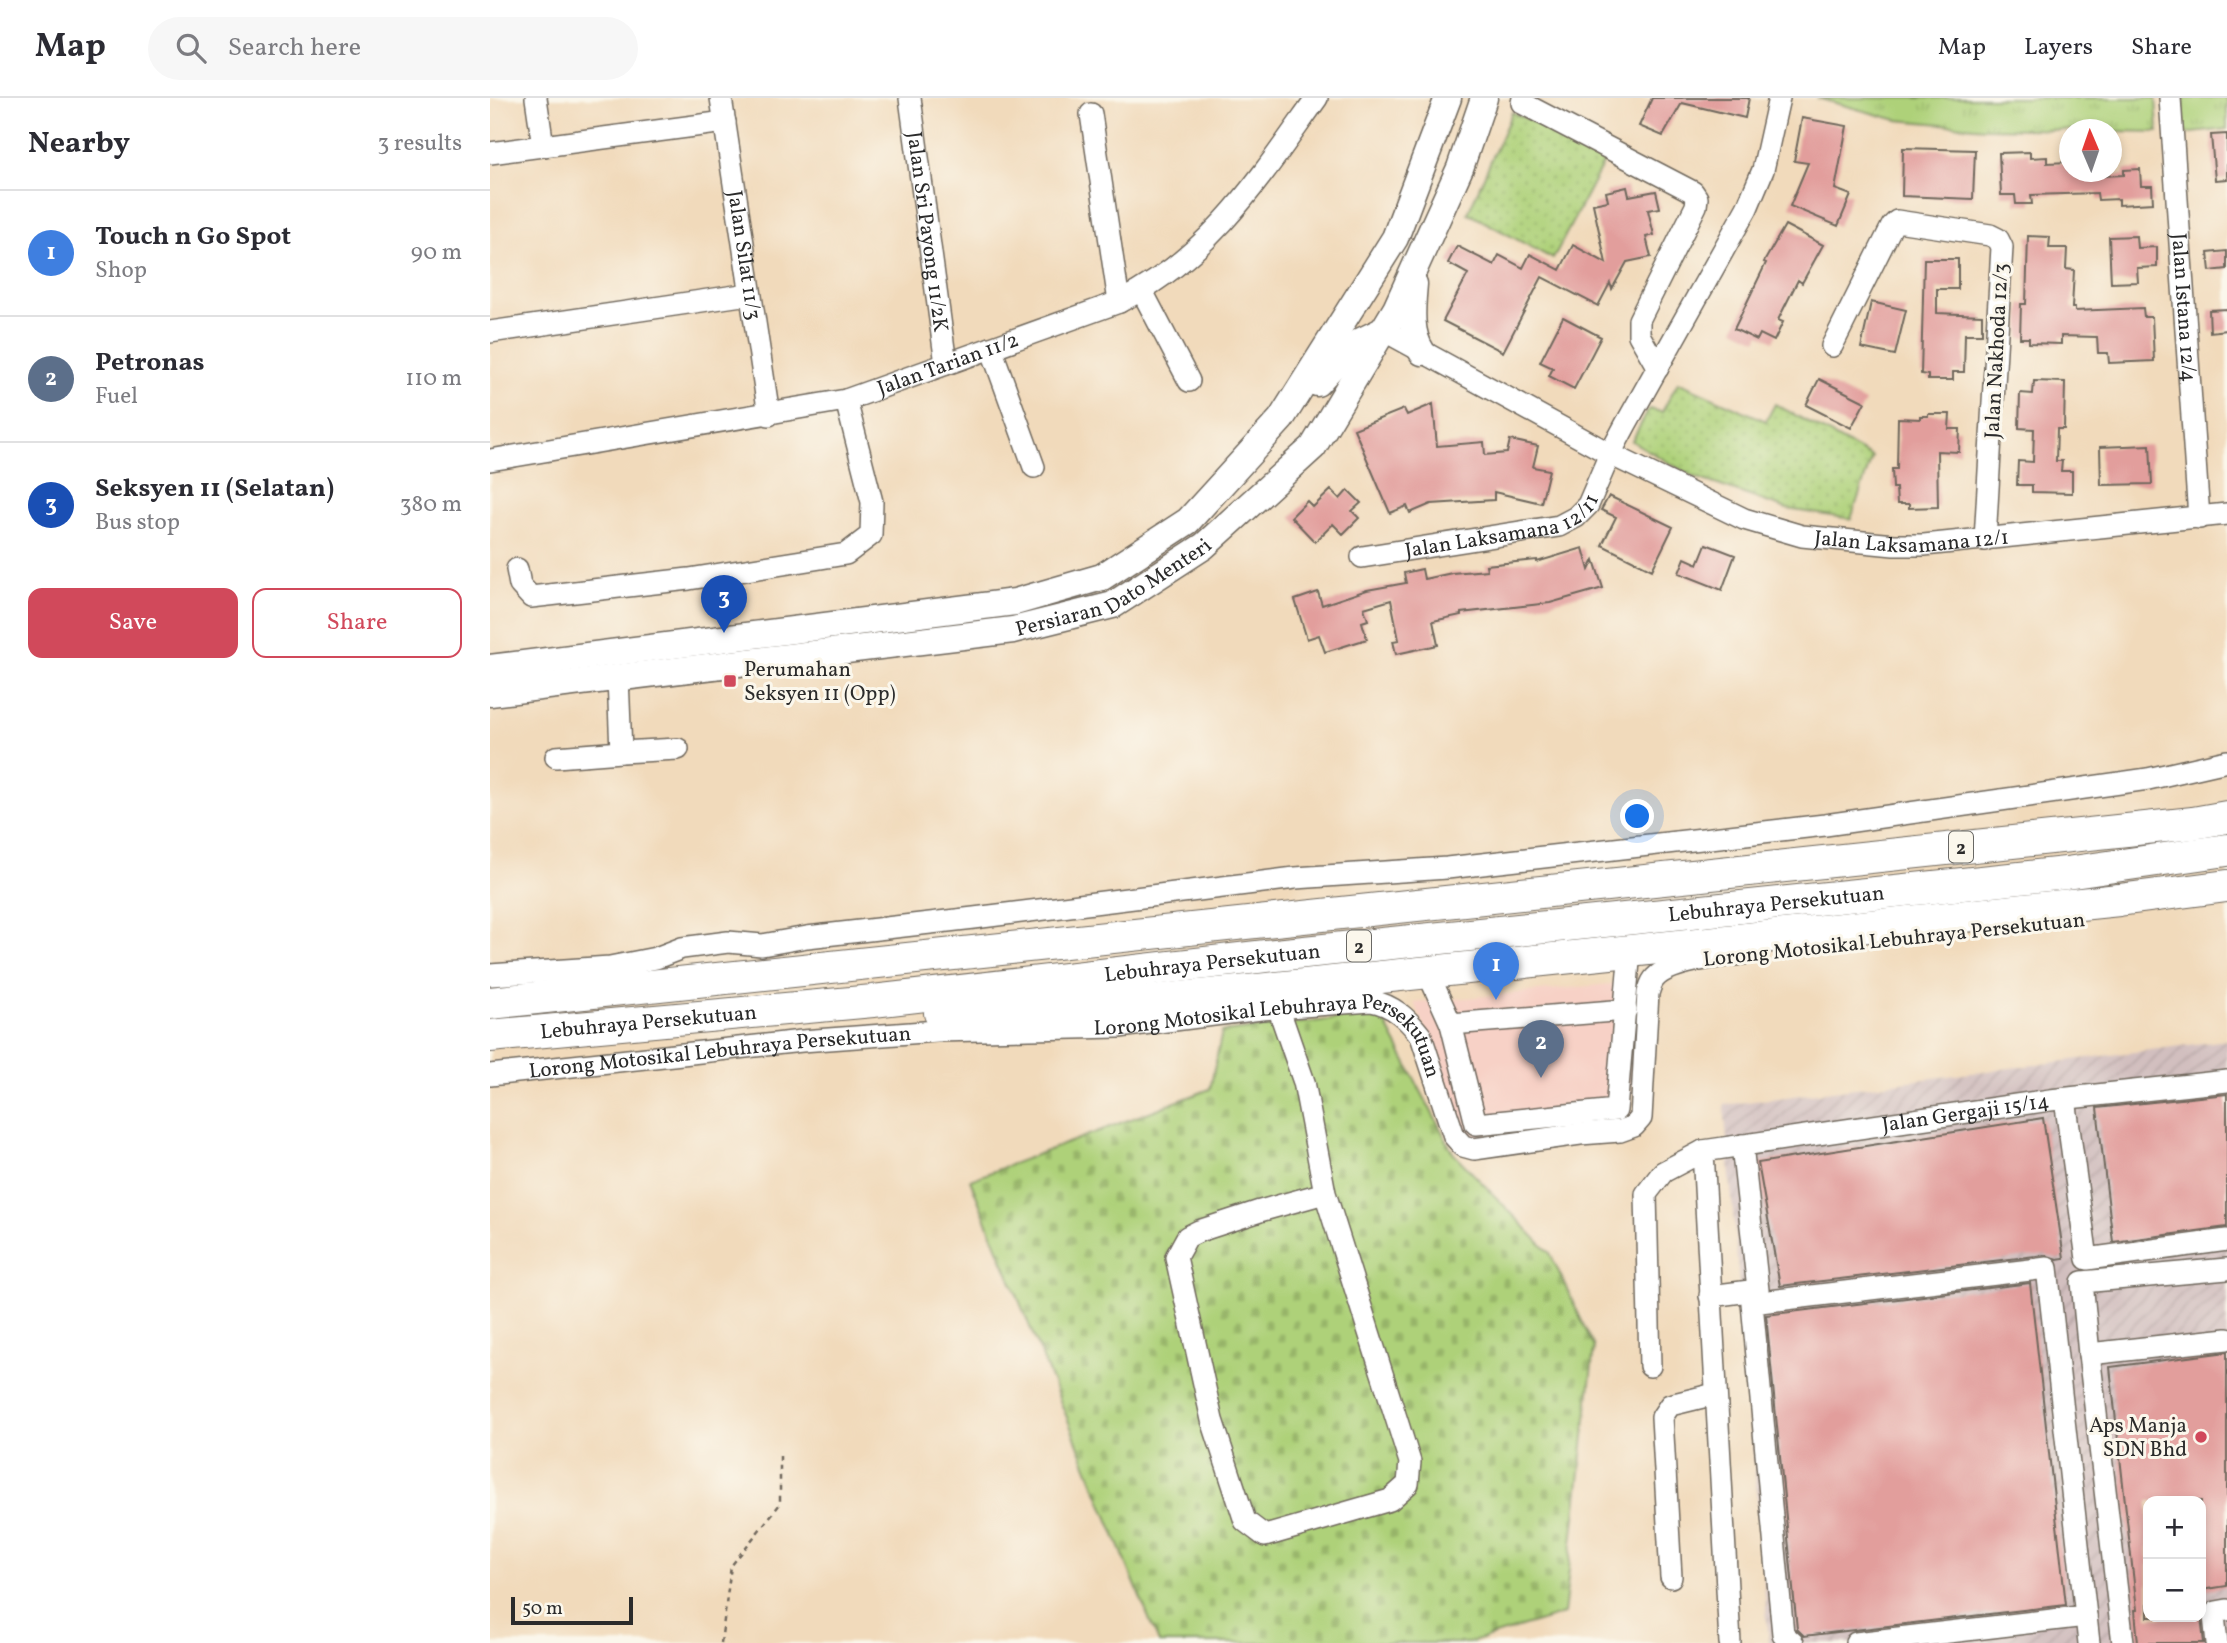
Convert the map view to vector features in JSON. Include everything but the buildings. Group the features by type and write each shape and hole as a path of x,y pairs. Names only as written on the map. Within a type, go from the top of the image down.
{"highway":[{"path":"2193,823 2227,808"},
{"name":"Lebuhraya Persekutuan","path":"490,1003 2193,823 2227,817"},
{"name":"Lebuhraya Persekutuan","path":"490,1036 873,1001 1280,954 2040,876 2227,849"},
{"path":"2171,894 2227,876"},
{"path":"873,1001 904,1015 1150,1001 1277,998 1428,973 2227,886"}],"main road":[{"name":"Persiaran Dato Menteri","path":"491,674 1015,602 1102,578 1188,521 1281,419 1395,238 1448,98"},
{"name":"Persiaran Dato Menteri","path":"491,674 618,677 1013,630 1113,605 1203,546 1313,447 1369,355 1403,341 1396,309 1460,169 1484,98"},
{"path":"1395,238 1376,300 1375,319 1403,341"},
{"path":"1287,408 1359,342 1415,342 1412,313 1415,269"}],"street":[{"path":"536,98 543,146"},
{"name":"Jalan Silat 11/3","path":"721,98 769,415"},
{"name":"Jalan Sri Payong 11/2K","path":"910,98 946,364"},
{"name":"Jalan Tarian 11/2","path":"490,460 846,400 1119,302 1142,291 1181,265 1222,224 1260,179 1317,98"},
{"path":"1523,98 1522,103 1693,192 1697,198 1696,206 1639,320 1639,335 1658,368"},
{"path":"1610,454 1747,208 1763,170 1779,98"},
{"name":"Jalan Istana 12/4","path":"2170,98 2199,518"},
{"path":"1091,114 1119,302"},
{"path":"490,153 725,122"},
{"name":"Jalan Nakhoda 12/3","path":"1832,346 1892,226 1897,221 1990,234 1998,239 2002,247 1985,540"},
{"path":"1142,291 1189,381"},
{"path":"490,332 749,294"},
{"name":"Jalan Laksamana 12/1","path":"1403,341 1610,454 1744,519 1802,536 1894,545 1924,545 2227,514"},
{"path":"991,348 1034,467"},
{"path":"517,569 520,585 531,597 689,579 846,554 871,535 872,502 846,400"},
{"name":"Jalan Laksamana 12/11","path":"1362,557 1559,527 1576,517 1588,505 1610,454"},
{"path":"618,677 621,752"},
{"path":"556,757 678,749"},
{"path":"490,975 611,967 656,958 682,948 728,943 762,945 807,937 1295,878 1447,868 1825,825 2148,779 2227,761"},
{"name":"Lorong Motosikal Lebuhraya Persekutuan","path":"490,1075 802,1041 937,1031 1119,1027 1277,998 1371,1000 1387,1003 1410,1022 1421,1036 1454,1136 1463,1146 1474,1149 1578,1124 1620,1131 1634,1126 1641,1118 1648,993 1656,976 1671,968 1770,949 1913,936 2227,900"},
{"path":"698,982 762,945"},
{"path":"1428,973 1451,1024 1476,1125 1578,1124 1616,1110 1630,950"},
{"path":"1277,998 1304,1082 1325,1194 1410,1462 1408,1484 1390,1500 1265,1536 1245,1521 1212,1420 1176,1257 1187,1237 1199,1231 1325,1194"},
{"path":"1451,1024 1626,1010"},
{"name":"Jalan Gergaji 15/14","path":"1650,1366 1646,1194 1664,1172 1703,1151 2065,1099 2227,1081"},
{"path":"2065,1099 2087,1259 2227,1240"},
{"path":"1710,1296 1758,1290 1741,1145"},
{"path":"1703,1151 1730,1643"},
{"path":"1793,1643 1783,1633 1752,1303 2047,1268 2089,1643"},
{"path":"2123,1643 2088,1354 2082,1282 2227,1269"},
{"path":"2088,1354 2227,1339"},
{"path":"1671,1577 1662,1418 1670,1405 1715,1394"},
{"path":"2217,1643 2214,1616 2216,1612 2227,1610"},
{"path":"1856,1643 2086,1616"}],"path":[{"path":"721,1643 731,1566 780,1504 780,1456"}],"shaded area":[{"path":"1642,981 1630,1113 1622,1123 1491,1140 1467,1138 1460,1128 1429,1036 1414,1003"},
{"path":"2227,1040 2227,1643 1769,1643 1724,1105"}],"green space":[{"path":"1817,98 2156,98 2158,132 2122,131 2122,119 2059,119 2059,130 1986,128 1897,120"},
{"path":"2184,98 2227,98 2227,129 2184,134"},
{"path":"1512,112 1607,156 1553,259 1468,213"},
{"path":"1678,382 1766,421 1775,404 1872,457 1851,519 1787,509 1692,476 1632,441 1649,409 1662,412"},
{"path":"1381,1014 1453,1153 1550,1253 1594,1347 1564,1614 1469,1643 1159,1643 970,1180 1210,1089 1222,1032"}],"place":[{"name":"Seksyen 11 (Selatan)","path":"724,633"},
{"name":"Perumahan Seksyen 11 (Opp)","path":"730,681"},
{"name":"Touch n Go Spot","path":"1496,1000"},
{"name":"Petronas","path":"1541,1078"},
{"name":"Aps Manja SDN Bhd","path":"2201,1437"}]}
